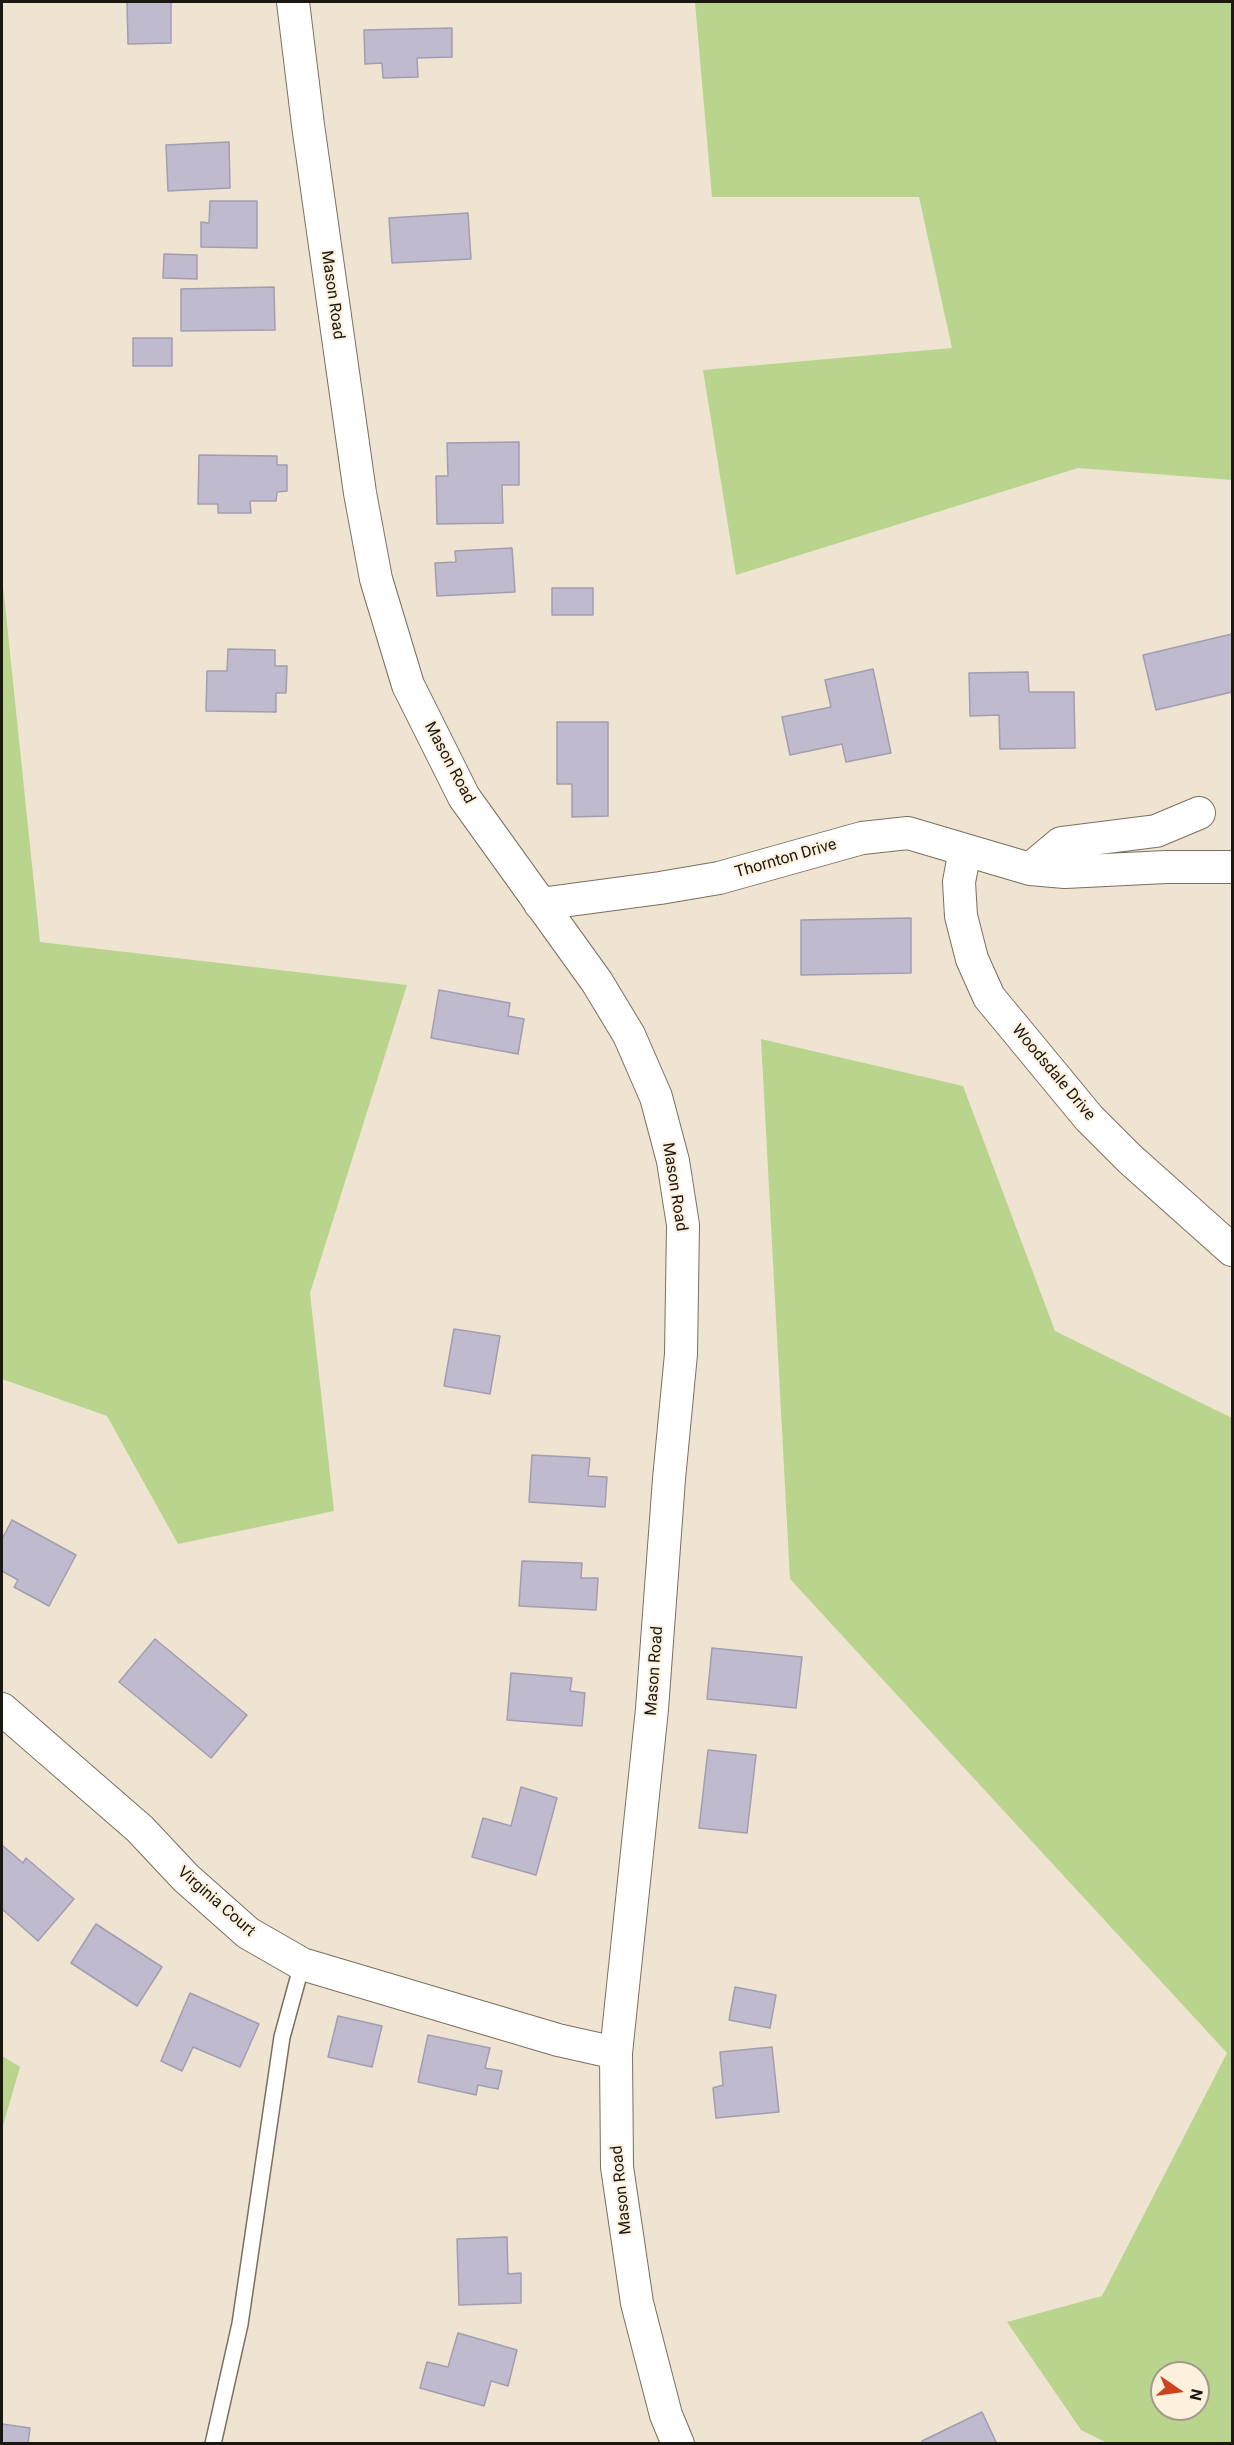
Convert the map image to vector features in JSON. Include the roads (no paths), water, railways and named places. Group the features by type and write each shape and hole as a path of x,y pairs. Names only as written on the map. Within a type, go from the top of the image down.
{"street":[{"name":"Mason Road","path":"293,2 358,481 376,579 408,685 464,797 597,982 629,1035 656,1097 673,1161 683,1225 681,1354 652,1709 616,2053 617,2167 637,2303 666,2415 678,2444"},
{"path":"1029,869 1061,843 1156,831 1199,813"},
{"name":"Thornton Drive","path":"540,904 719,878 862,838 908,833 1029,869 1065,872 1166,867 1233,867"},
{"name":"Woodsdale Drive","path":"965,849 959,882 961,916 972,959 989,997 1089,1118 1130,1159 1233,1250"},
{"name":"Virginia Court","path":"2,1709 140,1829 186,1878 248,1933 302,1964 558,2040 616,2053"}],"lane":[{"path":"213,2444 240,2324 282,2037 302,1964"}]}
